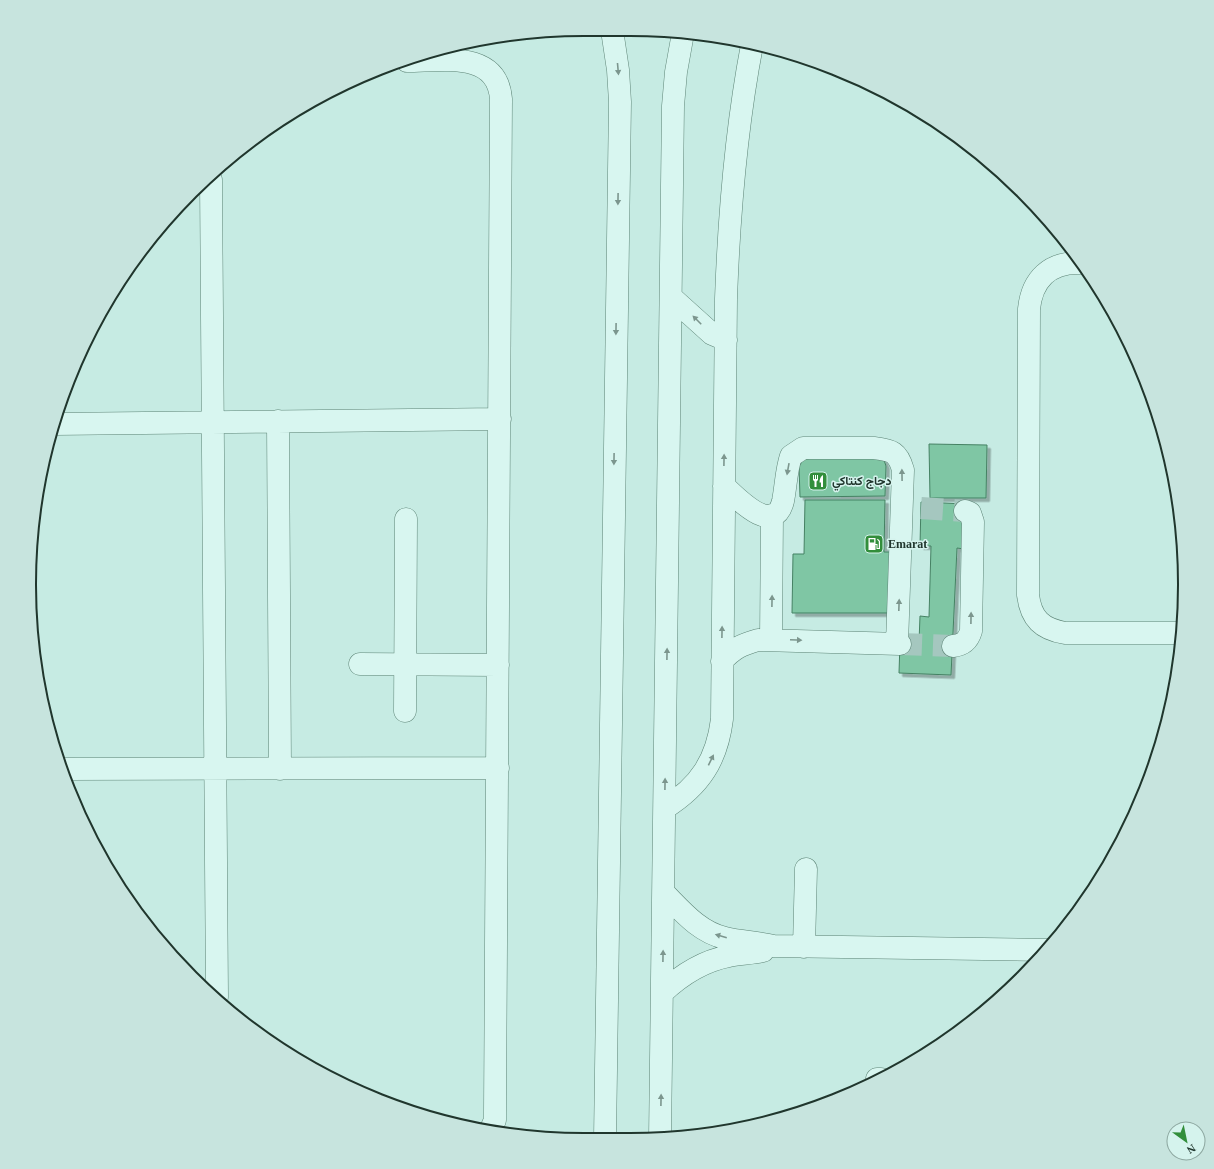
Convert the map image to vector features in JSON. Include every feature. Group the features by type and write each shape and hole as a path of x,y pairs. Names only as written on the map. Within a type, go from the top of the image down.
{"street":[{"path":"605,1133 620,102 618,70 613,36"},
{"path":"660,1132 673,106 676,72 682,39"},
{"path":"665,808 690,789 701,777 716,750 722,719 728,240 739,124 751,50"},
{"path":"422,61 460,61 475,63 489,71 498,83 500,91 498,768 495,1120 493,1125"},
{"path":"211,184 217,991"},
{"path":"1074,263 1062,264 1051,269 1042,276 1030,297 1028,579 1030,606 1035,617 1043,626 1054,631 1065,633 1176,633"},
{"path":"671,297 712,334 726,340"},
{"path":"60,424 500,419"},
{"path":"278,421 280,768"},
{"path":"722,661 730,651 744,644 758,640 899,644 911,508 900,460 895,453 874,448 803,448 792,456 782,503 779,511 772,515 764,516 747,508 724,486"},
{"path":"953,646 961,645 966,642 971,631 973,522 970,513 965,511"},
{"path":"771,640 772,515"},
{"path":"405,711 406,519"},
{"path":"360,664 498,664"},
{"path":"68,769 498,768"},
{"path":"804,947 806,869"},
{"path":"664,893 691,920 707,931 724,938 773,946 1033,956"},
{"path":"662,993 674,982 701,965 715,959 731,955 760,952 773,946"}],"building":[{"path":"929,444 987,445 986,498 930,498"},
{"path":"872,453 884,460 886,466 885,496 800,497 799,466 804,459"},
{"path":"805,500 885,500 884,552 896,552 895,613 792,613 793,554 804,554"},
{"path":"921,502 966,504 964,549 957,548 951,675 899,673 900,642 919,642 920,616 929,617 931,546 920,546"}],"tunnel":[{"path":"921,508 965,511"},
{"path":"900,644 953,646"}],"place":[{"name":"دجاج كنتاكي","path":"818,481"},
{"name":"Emarat","path":"874,544"}]}
